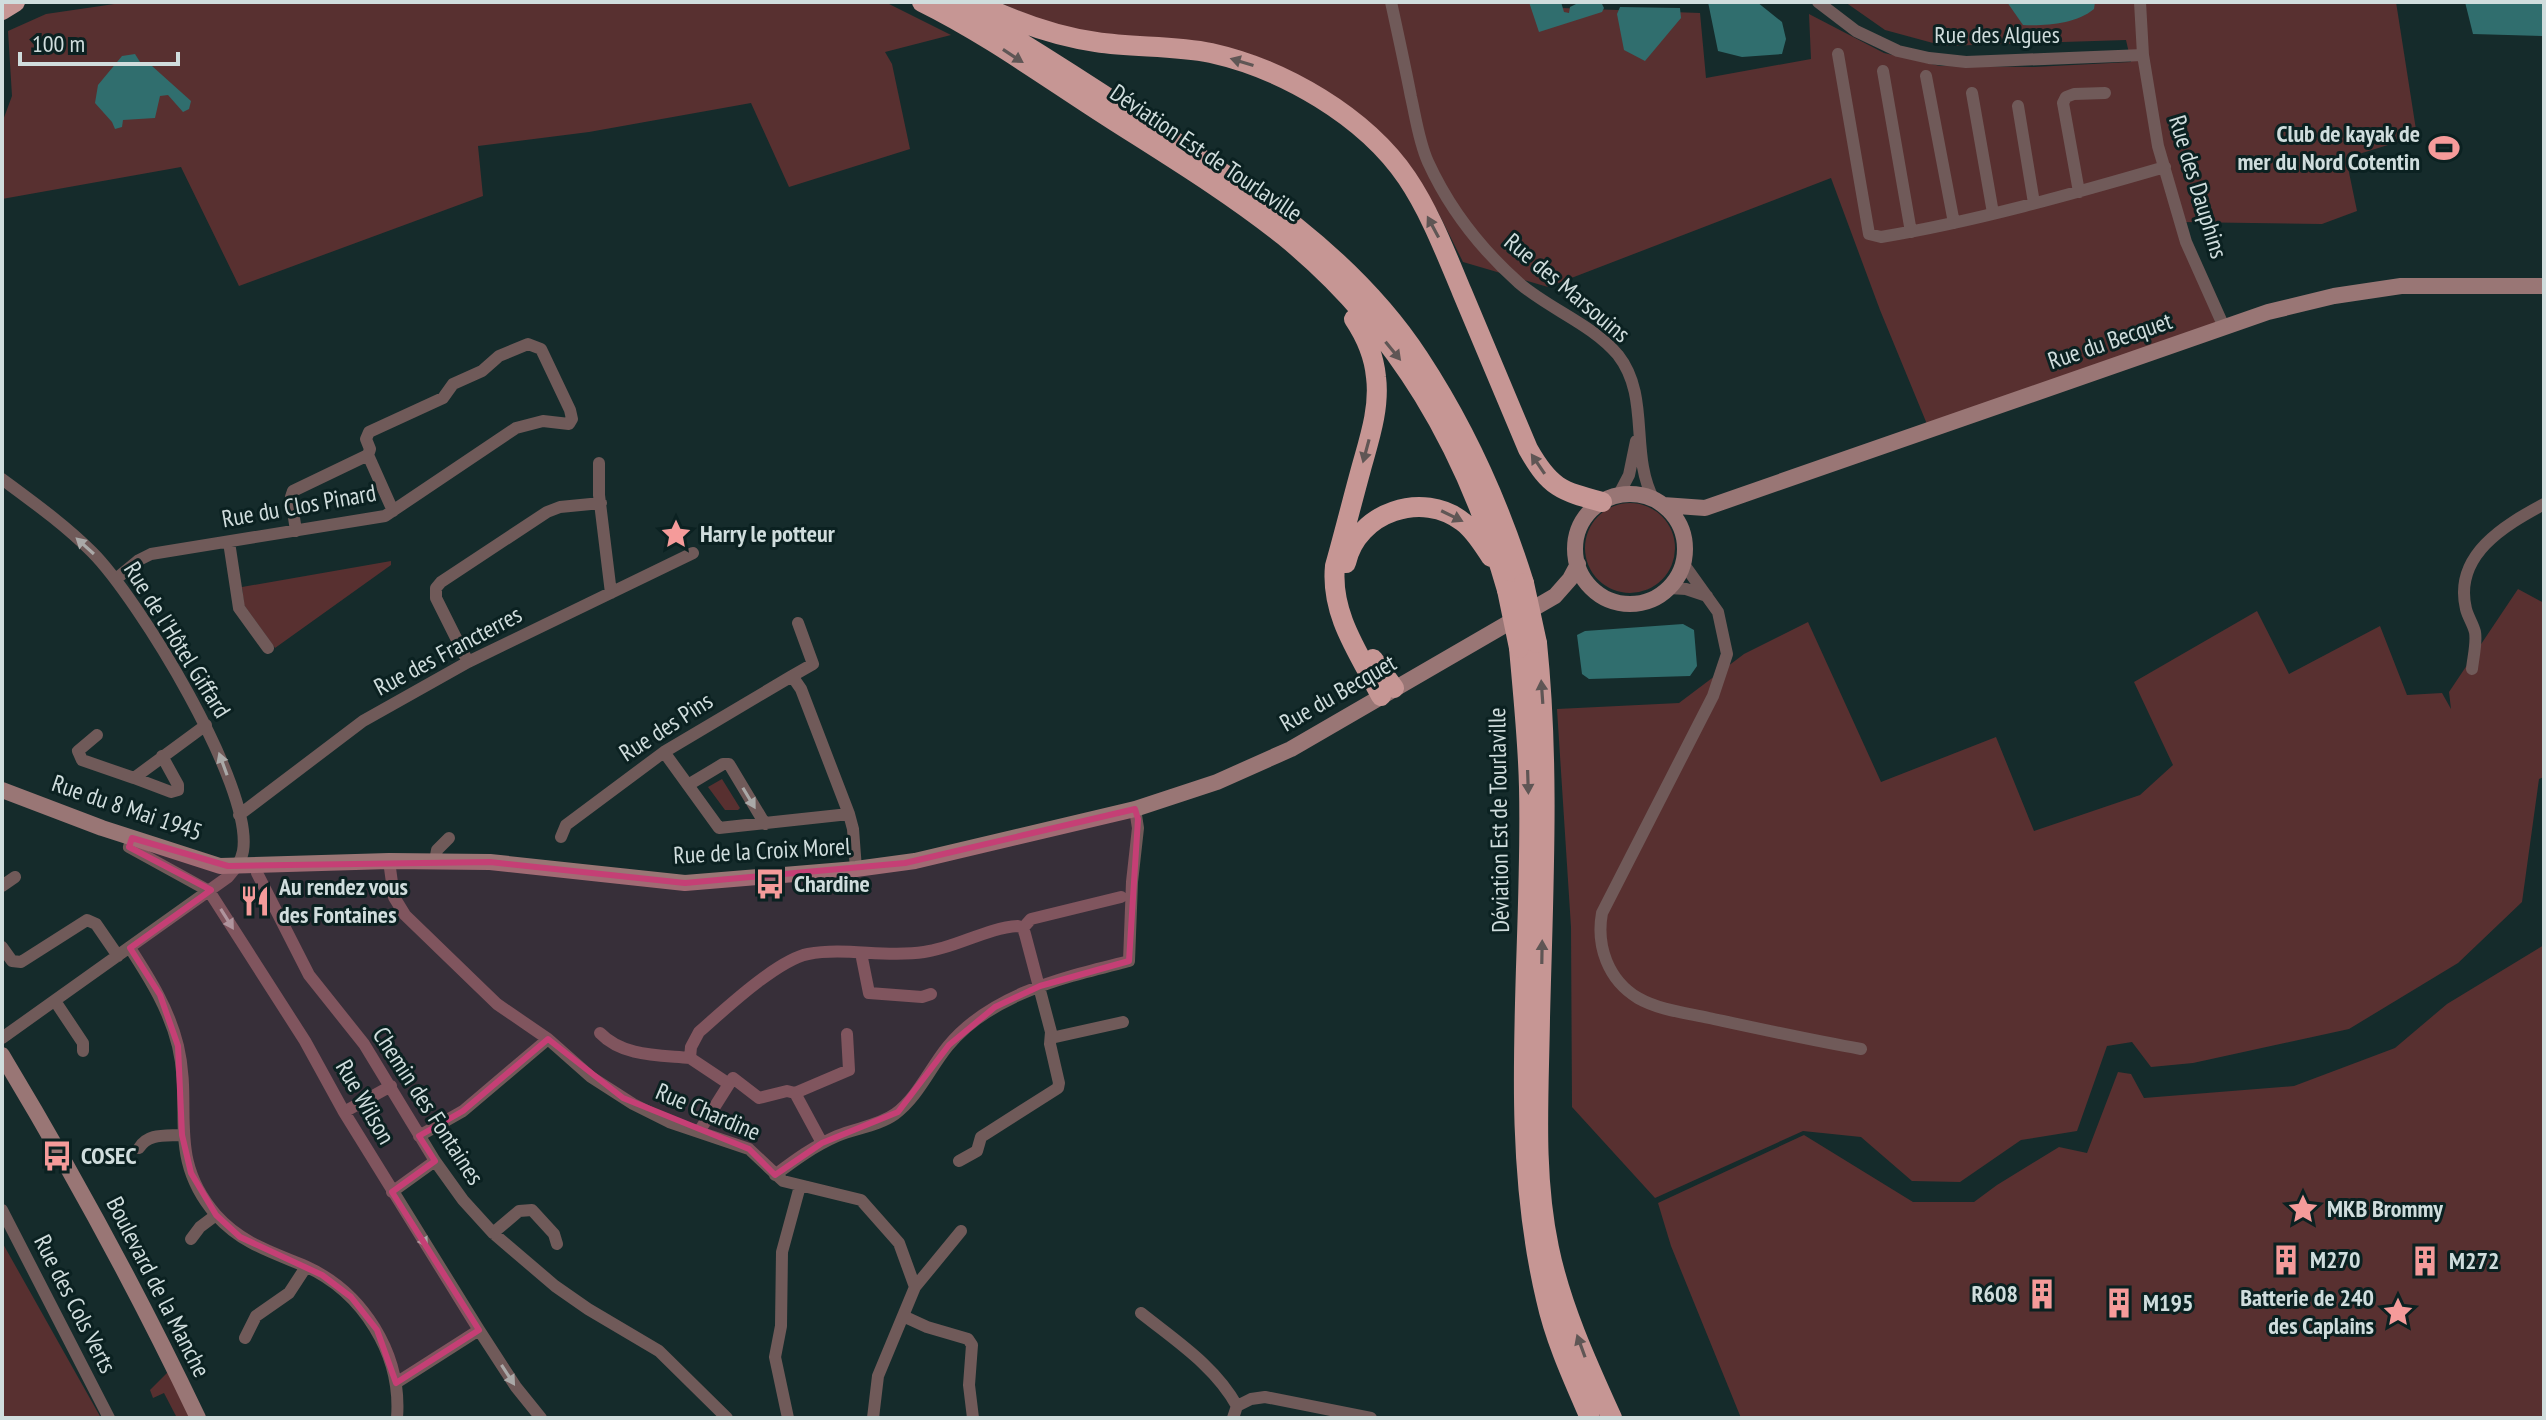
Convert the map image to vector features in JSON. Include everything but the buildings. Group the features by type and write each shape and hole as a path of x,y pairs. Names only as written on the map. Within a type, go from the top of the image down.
{"highway":[{"path":"2,10 15,2"},
{"name":"Déviation Est de Tourlaville","path":"922,2 991,42 1217,187 1286,238 1351,300 1412,375 1471,483 1511,581 1528,645 1546,786 1538,1107 1542,1193 1549,1247 1584,1356 1612,1418"},
{"name":"Déviation Est de Tourlaville","path":"954,2 1237,181 1333,260 1382,310 1418,356 1466,435 1505,525 1511,581"},
{"path":"975,2 1069,37 1196,50 1235,60 1279,76 1339,111 1370,137 1407,177 1442,243 1528,449 1539,468 1566,493 1610,499"},
{"path":"1327,275 1364,335 1376,376 1372,427 1333,584 1339,614 1388,692"},
{"path":"1388,692 1351,621 1344,599 1343,575 1347,556 1376,519 1395,510 1417,507 1433,508 1462,521 1511,581"},
{"name":"Déviation Est de Tourlaville","path":"1528,645 1529,787 1523,1114 1527,1184 1533,1237 1546,1301 1564,1359 1590,1418"}],"main road":[{"name":"Rue du Becquet","path":"1659,502 1705,508 2268,312 2367,290 2436,285 2544,286"},
{"path":"1635,495 1659,502 1676,519 1685,548 1683,563 1669,588 1645,602 1631,604 1617,602 1596,591 1583,577 1578,564 1576,550 1582,522 1610,499 1635,495"},
{"path":"1683,534 1705,508"},
{"name":"Rue du Becquet","path":"1135,809 1217,782 1279,754 1555,596 1578,564"},
{"name":"Rue du Becquet","path":"1555,596 1596,591"},
{"name":"Rue du 8 Mai 1945","path":"2,790 132,838 220,866 237,866"},
{"name":"Rue de la Croix Morel","path":"237,866 435,861 547,867 685,883 915,861 1135,809"},
{"name":"Boulevard de la Manche","path":"2,1055 128,1277 198,1418"}],"street":[{"name":"Rue des Marsouins","path":"1391,2 1427,160 1442,188 1478,240 1521,285 1617,354 1633,382 1638,399 1638,434 1644,482 1659,502"},
{"name":"Rue des Algues","path":"1818,2 1856,31 1898,51 1929,58 1966,62 2143,55"},
{"name":"Rue des Dauphins","path":"2140,2 2143,55 2158,146 2186,242 2224,327"},
{"path":"1838,54 1869,234 1881,237 1954,223 2165,167"},
{"path":"1883,71 1911,232"},
{"path":"1926,76 1954,223"},
{"path":"1972,93 1993,213"},
{"path":"2079,192 2063,103 2066,97 2074,94 2105,93"},
{"path":"2018,106 2034,203"},
{"name":"Rue du Clos Pinard","path":"116,579 151,554 385,516 516,428 543,421 569,424 572,416 545,354 537,346 528,344 499,356 482,371 453,384 443,398 369,432 366,437 370,449 368,455"},
{"name":"Rue des Marsouins","path":"1610,499 1629,475 1638,434"},
{"path":"296,531 291,497 293,491 368,455 393,511"},
{"path":"599,463 611,593"},
{"name":"Rue de l'Hôtel Giffard","path":"2,479 93,552 116,579 206,725 221,755 239,815 244,844 237,866"},
{"path":"468,662 436,598 436,588 441,582 547,512 560,507 601,503"},
{"path":"2472,669 2475,634 2466,608 2464,587 2469,568 2476,554 2500,529 2544,504"},
{"path":"229,542 239,608 268,648"},
{"name":"Rue des Francterres","path":"239,815 363,721 468,662 693,553"},
{"path":"1683,563 1718,612 1727,654 1721,679 1602,913 1603,952 1621,983 1648,1002 1861,1049"},
{"path":"1669,588 1686,589 1707,596"},
{"path":"798,623 813,664 792,676 801,689 849,814 856,869"},
{"name":"Rue des Pins","path":"561,837 566,825 664,752 792,676"},
{"path":"134,778 206,725"},
{"path":"97,735 78,751 82,760 171,792 178,790 162,756"},
{"path":"664,752 719,828 849,814"},
{"path":"688,785 723,764 729,764 765,824"},
{"path":"775,1175 822,1143 883,1121 898,1112 961,1034 995,1007 1040,986 1129,961 1138,828 1135,809"},
{"name":"Rue Wilson","path":"132,838 129,847 209,891 305,1041 392,1192 516,1387 541,1418"},
{"path":"435,861 437,850 449,838"},
{"name":"Rue Chardine","path":"389,861 394,897 405,915 497,1004 548,1039 591,1077 623,1098 669,1122 749,1149 783,1181 861,1200 899,1243 915,1287"},
{"name":"Chemin des Fontaines","path":"257,865 257,873 309,975 364,1044 419,1136 463,1200 493,1233 555,1286 659,1351 727,1418"},
{"path":"2,1038 209,891 237,866"},
{"path":"2,886 15,877"},
{"path":"1023,928 1031,919 1121,897"},
{"path":"2,947 12,961 21,962 87,920 96,924 118,956"},
{"path":"690,1058 691,1047 699,1032 782,966 807,954 920,953 939,950 1013,926 1023,928"},
{"path":"959,1161 977,1151 981,1137 1058,1088 1040,986 1023,928"},
{"path":"130,948 160,995 178,1046 183,1081 182,1135 191,1173 216,1215 240,1237 261,1250 306,1267 339,1287 364,1311 382,1342 396,1383 397,1418"},
{"path":"861,953 869,993 922,997 931,994"},
{"path":"55,1001 83,1043 83,1051"},
{"path":"1051,1038 1123,1022"},
{"path":"600,1033 608,1041 627,1050 690,1058 729,1084"},
{"path":"700,1130 733,1078 764,1099 787,1091 795,1093 849,1070 847,1034"},
{"path":"419,1136 463,1111 548,1039"},
{"path":"344,1112 391,1086"},
{"path":"795,1093 822,1143"},
{"path":"139,1148 150,1137 182,1135"},
{"path":"392,1192 435,1161"},
{"path":"788,1418 775,1357 781,1326 782,1252 800,1186"},
{"name":"Rue des Cols Verts","path":"2,1210 109,1418"},
{"path":"493,1233 519,1211 532,1210 554,1234 557,1244"},
{"path":"191,1239 200,1227 216,1215"},
{"path":"873,1418 878,1376 915,1287 961,1231"},
{"path":"245,1338 256,1316 289,1293 306,1267"},
{"path":"1141,1313 1205,1364 1229,1392 1235,1412 1251,1399 1265,1397 1371,1418"},
{"path":"903,1316 968,1339 972,1345 969,1385 973,1418"},
{"path":"396,1383 479,1330"}],"highlighted area":[{"path":"1135,809 1138,819 1129,961 1040,986 995,1007 949,1045 898,1112 822,1143 775,1175 749,1149 623,1098 548,1039 463,1111 419,1136 435,1161 392,1192 479,1330 396,1383 377,1330 351,1297 322,1275 240,1237 216,1215 191,1173 182,1135 178,1046 160,995 130,948 211,890 129,847 132,838 228,866 490,862 685,883 905,863"}],"shaded area":[{"path":"128,2 885,2 951,35 885,52 892,64 910,149 789,187 751,103 589,132 478,146 483,196 239,286 181,167 2,199 2,123 12,96 8,31 46,14"},
{"path":"999,2 1533,2 1534,7 1700,13 1706,78 1811,59 1809,14 1884,53 1940,66 2034,67 2131,62 2126,40 1944,46 1885,30 1845,2 2396,2 2417,136 2346,158 2357,211 2322,224 2181,222 2224,327 1929,429 1831,178 1548,287 1463,262 1437,210 1386,140 1326,91 1129,38 1042,21"},
{"path":"1630,503 1647,506 1662,516 1672,531 1675,548 1672,565 1662,580 1647,590 1630,593 1613,590 1598,580 1588,565 1585,548 1588,531 1598,516 1613,506"},
{"path":"391,561 391,565 275,648 244,605 242,587"},
{"path":"2518,589 2544,603 2544,777 2539,779 2522,902 2458,963 2349,1029 2193,1063 2151,1067 2132,1042 2107,1046 2077,1131 2021,1140 1960,1182 1912,1181 1861,1137 1803,1131 1655,1198 1572,1107 1571,927 1557,709 1679,703 1744,654 1808,622 1881,782 1996,737 2034,831 2140,795 2173,765 2134,682 2257,611 2289,674 2380,626 2407,695 2442,693 2451,709 2449,692"},
{"path":"722,779 740,808 738,810 725,810 708,787"},
{"path":"2544,945 2544,1418 1741,1418 1671,1246 1658,1203 1804,1135 1913,1202 1974,1202 2059,1147 2087,1153 2118,1072 2131,1074 2144,1098 2294,1086 2395,1048 2447,1004"},
{"path":"2,1242 101,1418 2,1418"},
{"path":"168,1372 191,1418 177,1418 164,1393 153,1398 150,1390"}],"water":[{"path":"1529,2 1561,2 1564,12 1569,13 1570,7 1578,3 1602,4 1604,8 1602,12 1539,32"},
{"path":"1708,2 1757,2 1782,22 1786,39 1782,54 1742,57 1718,51"},
{"path":"2007,2 2095,2 2094,9 2079,18 2060,23 2023,25"},
{"path":"2465,2 2544,2 2544,36 2473,34"},
{"path":"1620,7 1680,8 1681,18 1645,61 1624,50 1617,14"},
{"path":"135,54 140,62 152,66 191,101 189,109 183,112 168,95 160,96 155,118 123,120 122,127 115,129 95,103 98,85 122,56"},
{"path":"1683,624 1694,630 1697,666 1690,676 1589,679 1582,674 1577,635 1585,631"}],"place":[{"name":"Club de kayak de mer du Nord Cotentin","path":"2444,148"},
{"name":"Harry le potteur","path":"676,534"},
{"name":"Chardine","path":"770,884"},
{"name":"Au rendez vous des Fontaines","path":"255,901"},
{"name":"COSEC","path":"57,1156"},
{"name":"MKB Brommy","path":"2303,1209"},
{"name":"M270","path":"2286,1260"},
{"name":"M272","path":"2425,1261"},
{"name":"R608","path":"2042,1294"},
{"name":"M195","path":"2119,1303"},
{"name":"Batterie de 240 des Caplains","path":"2398,1312"}]}
